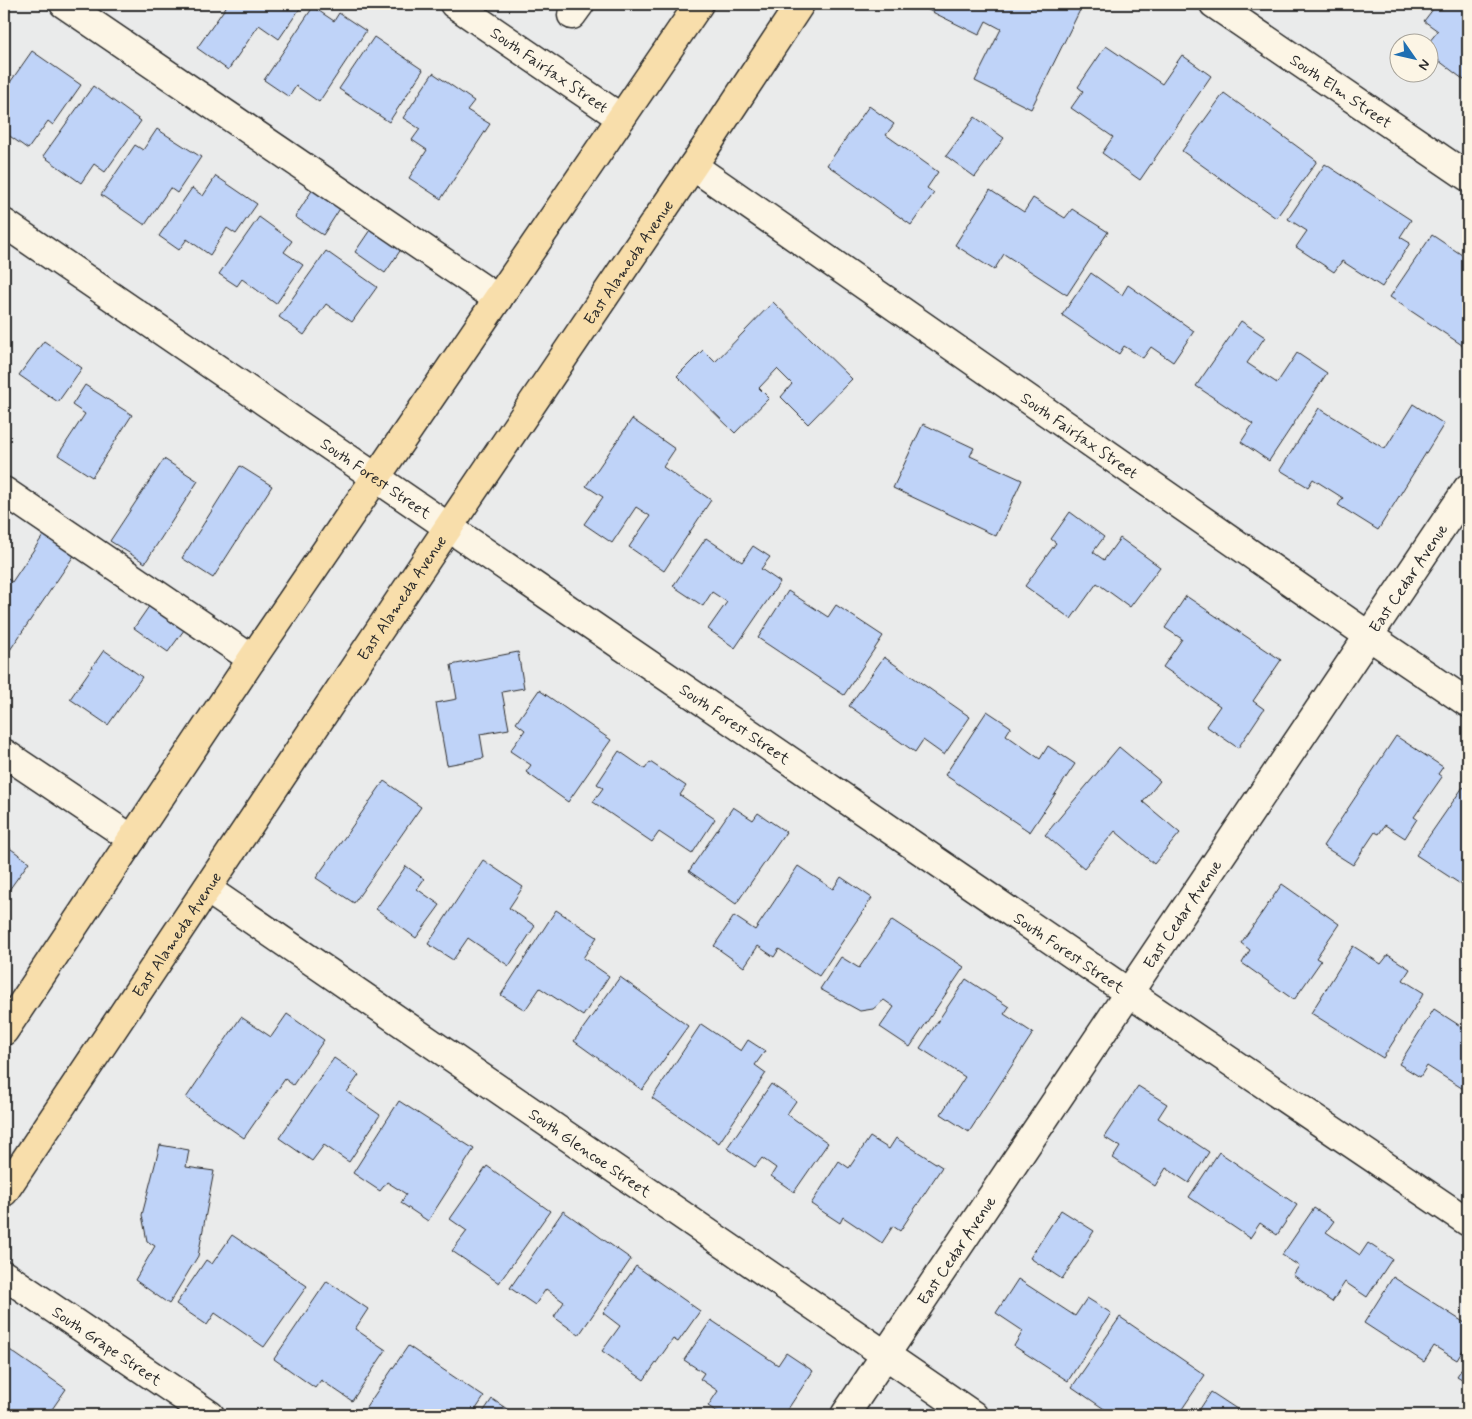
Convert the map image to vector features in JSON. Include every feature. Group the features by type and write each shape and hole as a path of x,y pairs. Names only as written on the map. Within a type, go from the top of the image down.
{"main road":[{"path":"6,1022 699,4"},
{"name":"East Alameda Avenue","path":"4,1192 800,4"}],"street":[{"path":"64,4 498,299"},
{"name":"South Fairfax Street","path":"454,4 622,118"},
{"name":"South Elm Street","path":"1214,4 1468,177"},
{"name":"South Fairfax Street","path":"693,166 1468,703"},
{"name":"South Forest Street","path":"4,223 1129,993 1468,1222"},
{"name":"East Cedar Avenue","path":"845,1415 1468,488"},
{"path":"4,491 252,659"},
{"path":"4,753 132,839"},
{"name":"South Glencoe Street","path":"207,889 973,1415"},
{"name":"South Grape Street","path":"4,1276 210,1415"}],"building":[{"path":"228,4 303,4 279,39 259,25 228,70 197,48"},
{"path":"916,4 1083,4 1031,109 975,81 1001,29 986,21 979,35"},
{"path":"1437,4 1468,4 1468,83 1440,62 1440,32 1437,32 1424,21"},
{"path":"313,7 334,21 339,13 366,31 319,102 296,86 289,97 264,80"},
{"path":"374,37 423,70 389,122 339,89"},
{"path":"1106,46 1162,84 1182,55 1211,76 1140,180 1102,153 1113,137 1071,108 1083,91 1078,87"},
{"path":"32,51 81,85 53,125 48,121 28,149 4,132 4,91"},
{"path":"433,73 474,101 467,110 490,124 441,199 409,178 427,150 412,140 420,129 403,118"},
{"path":"93,86 141,121 105,172 94,164 81,183 43,156"},
{"path":"1224,93 1317,161 1276,218 1182,151"},
{"path":"869,106 894,124 886,135 938,172 927,188 934,193 911,225 827,165"},
{"path":"975,117 1004,138 975,177 946,156"},
{"path":"157,129 201,157 177,193 170,188 145,225 101,195 135,145 143,150"},
{"path":"1325,164 1411,220 1400,237 1410,243 1382,287 1342,261 1334,272 1296,247 1307,231 1288,219"},
{"path":"216,176 257,204 236,234 227,228 210,255 187,239 179,250 159,236 192,188 203,196"},
{"path":"313,189 341,207 323,235 295,217"},
{"path":"990,190 1024,212 1033,198 1065,218 1072,209 1108,232 1067,295 1004,254 994,270 955,245"},
{"path":"259,217 292,241 284,252 303,265 276,304 242,279 237,286 219,274"},
{"path":"374,224 404,245 385,273 355,252"},
{"path":"1432,235 1468,259 1468,349 1390,297"},
{"path":"326,251 377,287 352,322 326,304 304,335 279,317"},
{"path":"1091,273 1122,295 1128,285 1194,331 1173,362 1151,347 1143,358 1124,346 1119,354 1062,315"},
{"path":"773,302 852,379 808,424 781,397 792,384 777,369 759,388 769,398 735,433 677,376 703,350 715,362"},
{"path":"1241,321 1265,337 1247,363 1277,383 1297,353 1327,373 1269,461 1241,442 1253,424 1196,386"},
{"path":"44,341 82,368 58,402 19,375"},
{"path":"85,385 132,415 92,477 58,455 85,414 72,405"},
{"path":"1413,404 1444,424 1378,530 1338,505 1343,498 1313,479 1308,487 1280,470 1319,408 1385,449"},
{"path":"632,419 675,449 663,467 711,500 664,571 629,547 650,516 636,507 612,543 584,524 603,497 586,486"},
{"path":"923,424 974,448 970,456 1022,480 996,536 893,488"},
{"path":"164,459 198,481 145,563 110,541"},
{"path":"240,466 272,486 213,578 182,558"},
{"path":"1070,512 1104,537 1093,552 1104,560 1120,538 1160,567 1130,607 1097,583 1071,619 1025,586 1056,543 1051,539"},
{"path":"47,530 77,551 10,650 4,646 4,576 12,582"},
{"path":"706,538 742,562 753,546 770,557 761,569 780,582 735,648 708,629 727,602 712,592 703,606 673,586"},
{"path":"788,591 828,617 836,605 883,636 844,695 758,638"},
{"path":"1186,596 1281,660 1253,701 1264,709 1238,748 1206,726 1220,706 1163,667 1182,639 1165,628"},
{"path":"152,602 187,626 168,652 134,628"},
{"path":"104,650 142,677 108,725 70,699"},
{"path":"518,652 524,688 502,692 509,729 480,734 484,758 447,765 436,703 457,699 451,665"},
{"path":"884,657 970,717 944,755 923,740 915,752 849,706"},
{"path":"539,690 611,740 568,802 526,772 531,765 510,751 525,730 516,723"},
{"path":"987,711 1011,727 1006,735 1040,759 1048,746 1075,764 1030,832 945,775"},
{"path":"1396,736 1443,767 1438,774 1442,777 1414,817 1417,819 1405,838 1385,825 1379,834 1375,832 1353,865 1323,846"},
{"path":"1119,747 1160,781 1143,802 1180,833 1154,864 1115,831 1084,868 1045,835"},
{"path":"619,751 645,769 650,762 686,786 680,795 715,819 692,854 659,832 652,842 593,802 603,788 597,784"},
{"path":"384,781 421,807 354,903 316,878"},
{"path":"1463,787 1468,791 1468,889 1416,855"},
{"path":"733,807 753,820 758,813 786,832 736,904 689,871"},
{"path":"4,844 29,862 4,897"},
{"path":"483,860 523,887 509,908 535,926 509,966 468,938 453,960 428,944"},
{"path":"406,866 424,879 417,889 440,905 416,938 376,909"},
{"path":"798,866 833,889 841,877 872,898 819,976 779,949 774,957 758,946 744,967 714,946 734,916 755,930"},
{"path":"1282,884 1339,924 1316,958 1321,961 1294,1000 1242,963 1250,950 1241,943"},
{"path":"556,910 597,937 583,958 609,976 583,1016 540,988 525,1010 501,995"},
{"path":"892,920 964,967 910,1047 880,1027 894,1007 884,1000 873,1009 860,1011 820,989 841,957 859,968"},
{"path":"1353,946 1381,964 1388,955 1410,969 1403,980 1424,993 1383,1058 1311,1013"},
{"path":"620,977 688,1026 642,1090 574,1041"},
{"path":"966,979 1009,1007 1004,1014 1033,1033 969,1132 941,1114 965,1077 920,1048"},
{"path":"1434,1009 1468,1031 1468,1092 1427,1066 1420,1077 1399,1064"},
{"path":"287,1014 324,1040 293,1085 285,1079 244,1138 186,1098 241,1017 271,1037"},
{"path":"701,1024 741,1051 748,1040 765,1051 755,1065 766,1073 719,1143 652,1098"},
{"path":"334,1058 359,1075 347,1092 380,1115 349,1162 324,1145 312,1161 279,1138"},
{"path":"771,1084 796,1101 787,1114 828,1143 794,1192 771,1176 776,1168 762,1158 755,1167 727,1148"},
{"path":"1138,1086 1167,1104 1158,1118 1209,1152 1189,1183 1166,1168 1155,1186 1113,1158 1120,1147 1104,1137"},
{"path":"399,1101 474,1149 428,1221 401,1203 406,1194 387,1182 380,1191 353,1173"},
{"path":"870,1137 889,1149 896,1138 942,1167 900,1231 893,1226 882,1243 843,1217 840,1223 811,1204 839,1161 849,1168"},
{"path":"160,1145 189,1150 186,1167 214,1171 198,1256 169,1304 135,1280 155,1246 147,1241 142,1215"},
{"path":"1219,1152 1297,1205 1277,1235 1260,1223 1250,1238 1189,1197"},
{"path":"487,1166 550,1211 499,1283 452,1251 467,1231 450,1219"},
{"path":"1314,1208 1334,1221 1326,1232 1360,1255 1368,1243 1392,1259 1367,1297 1345,1282 1332,1302 1293,1275 1299,1266 1282,1255"},
{"path":"1061,1210 1094,1231 1062,1279 1030,1258"},
{"path":"563,1211 631,1259 579,1335 554,1317 564,1302 546,1289 535,1305 510,1288"},
{"path":"232,1235 307,1286 264,1347 215,1313 207,1325 176,1304 206,1260 212,1264"},
{"path":"636,1266 700,1311 678,1342 673,1339 644,1380 602,1351 620,1326 603,1313"},
{"path":"1393,1277 1468,1325 1468,1342 1457,1360 1434,1346 1424,1362 1364,1323"},
{"path":"1018,1279 1075,1316 1087,1298 1111,1313 1068,1381 1014,1346 1023,1331 996,1313"},
{"path":"327,1281 368,1309 355,1329 386,1350 352,1401 321,1380 315,1388 274,1359"},
{"path":"1120,1317 1205,1375 1178,1415 1113,1415 1072,1387"},
{"path":"711,1320 778,1365 786,1353 813,1371 784,1415 722,1415 708,1406 718,1391 700,1379 704,1373 684,1360"},
{"path":"4,1346 66,1389 48,1415 4,1415"},
{"path":"408,1346 484,1397 472,1415 361,1415"},
{"path":"1468,1360 1468,1383 1457,1376"},
{"path":"1211,1392 1246,1415 1196,1415"},
{"path":"492,1399 516,1415 481,1415"}]}
